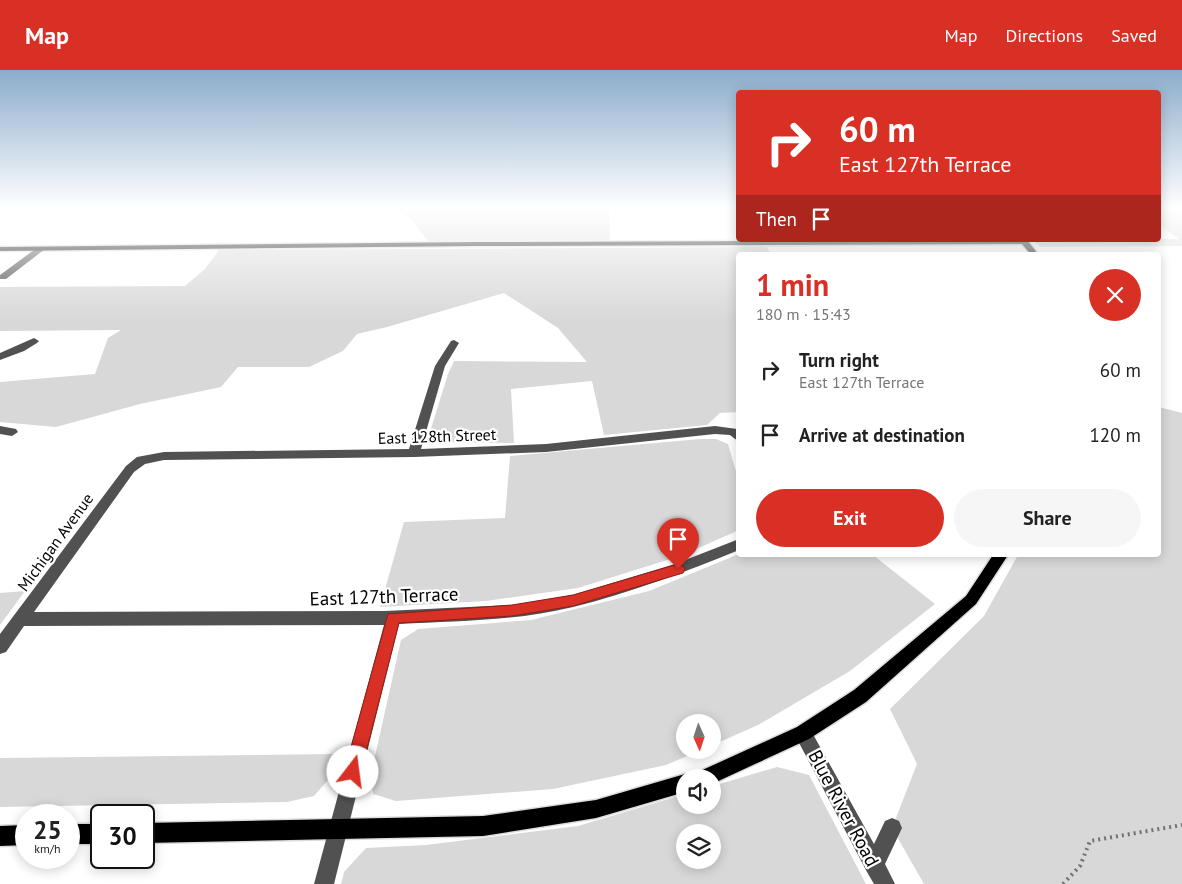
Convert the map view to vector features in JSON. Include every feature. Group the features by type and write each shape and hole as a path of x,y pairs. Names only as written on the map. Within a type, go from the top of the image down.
{"main road":[{"path":"0,249 390,245"},
{"path":"721,770 803,733 860,696 971,600 1000,557"},
{"path":"155,833 483,826 596,808 676,786"},
{"path":"0,836 15,835"}],"street":[{"path":"3,277 41,249"},
{"path":"0,357 34,341"},
{"path":"414,453 440,366 454,343"},
{"path":"0,430 12,432"},
{"name":"East 128th Street","path":"141,460 164,456 414,453 546,448 715,430 736,435"},
{"name":"Michigan Avenue","path":"0,647 130,469 141,460"},
{"name":"East 127th Terrace","path":"20,620 393,618 512,610 573,600 678,569 736,545"},
{"path":"324,884 393,618"},
{"name":"Blue River Road","path":"803,733 885,884"},
{"path":"874,865 892,828"}],"path":[{"path":"1063,884 1080,866 1090,840 1182,825"}],"shaded area":[{"path":"1038,245 1182,245 1182,246 1040,247"},
{"path":"767,247 770,252 736,252 736,412 720,413 707,425 604,435 592,381 511,389 514,443 437,442 429,435 448,374 454,361 587,362 558,328 504,293 357,334 343,351 309,367 238,367 221,387 140,404 56,427 0,422 0,382 95,374 108,338 121,330 0,331 0,287 185,286 205,269 219,250"},
{"path":"1161,408 1182,413 1182,884 924,884 892,828 917,764 890,709 984,616 1017,557 1161,557"},
{"path":"716,439 728,444 736,472 736,531 683,555 578,588 486,601 380,607 404,522 505,518 510,456"},
{"path":"736,555 736,557 876,557 935,604 850,671 758,725 721,741 721,714 676,714 676,759 680,759 666,765 553,789 396,801 373,794 371,774 401,640 418,629 531,620 649,591"},
{"path":"25,591 0,625 0,593"},
{"path":"338,754 329,779 314,796 287,802 80,806 80,804 15,804 15,807 0,807 0,758"},
{"path":"777,767 809,775 866,884 341,884 344,872 366,848 426,845 578,826 676,797 676,814 721,814 721,784"}],"route":[{"path":"353,772 393,618 512,610 573,600 678,569"}]}
